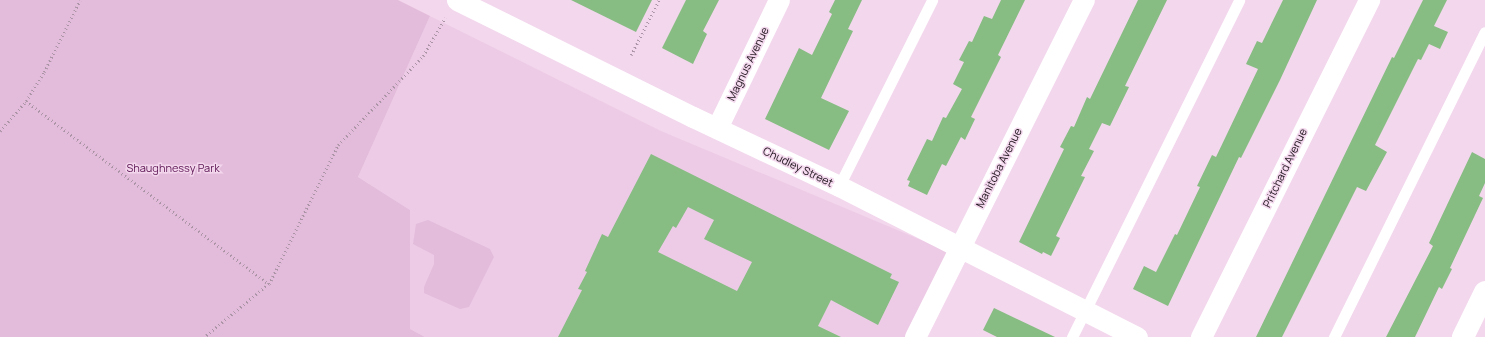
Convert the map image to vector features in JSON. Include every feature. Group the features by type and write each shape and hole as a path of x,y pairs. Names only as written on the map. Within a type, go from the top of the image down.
{"street":[{"name":"Chudley Street","path":"457,0 481,5 717,128 839,186 1136,337"},
{"name":"Magnus Avenue","path":"717,128 779,0"},
{"name":"Manitoba Avenue","path":"915,337 1084,0"},
{"name":"Pritchard Avenue","path":"1201,337 1369,0"},
{"path":"1463,337 1485,292"}],"lane":[{"path":"839,186 932,0"},
{"path":"1072,337 1239,0"},
{"path":"1334,337 1485,32"}],"path":[{"path":"0,131 26,101 44,72 80,0"},
{"path":"631,55 659,0"},
{"path":"205,337 269,284 338,145 423,56 445,18"},
{"path":"26,101 269,284"}],"shaded area":[{"path":"430,16 661,131 952,253 911,337 425,337 410,329 410,210 358,177"}],"green space":[{"name":"Shaughnessy Park","path":"0,0 398,0 430,16 358,177 410,210 410,329 425,337 0,337"},
{"path":"428,220 490,249 494,257 469,307 460,309 424,293 424,287 434,264 434,255 413,244 416,224"}],"building":[{"path":"571,0 652,0 636,32"},
{"path":"686,0 719,0 703,31 707,34 693,64 662,48"},
{"path":"835,0 862,0 848,29 853,31 821,98 849,111 829,150 765,119 799,48 812,55 832,14 829,12"},
{"path":"1001,0 1025,0 998,55 1001,57 971,117 975,119 965,140 961,137 946,166 942,164 927,195 908,186 910,181 907,180 927,139 932,141 943,117 946,118 962,89 953,84 964,62 959,60 969,41 972,42 984,16 992,19"},
{"path":"1138,0 1167,0 1125,86 1129,87 1110,126 1102,123 1089,149 1094,151 1081,176 1085,177 1056,236 1060,238 1051,256 1043,252 1042,254 1019,242 1064,149 1060,147 1071,126 1074,127 1087,97 1090,99"},
{"path":"1283,0 1317,0 1280,80 1241,158 1239,157 1168,306 1133,289 1144,266 1156,272 1175,234 1177,235 1200,187 1197,186 1212,155 1216,157 1258,69 1246,64 1257,41 1262,43"},
{"path":"1423,0 1447,0 1434,26 1448,32 1440,49 1429,44 1421,60 1418,59 1375,145 1387,152 1366,191 1357,187 1282,337 1256,337 1392,57 1394,58"},
{"path":"1472,152 1485,159 1485,183 1479,196 1483,198 1450,268 1452,269 1442,289 1439,287 1415,337 1386,337 1433,246 1429,243"},
{"path":"651,154 892,274 890,278 899,282 878,325 831,300 818,326 841,337 558,337 582,290 578,289 587,272 585,271 602,234 608,237","holes":["688,207 714,220 704,239 752,262 737,291 658,252 673,226 676,228"]},
{"path":"994,308 1055,337 997,337 983,330"}]}
